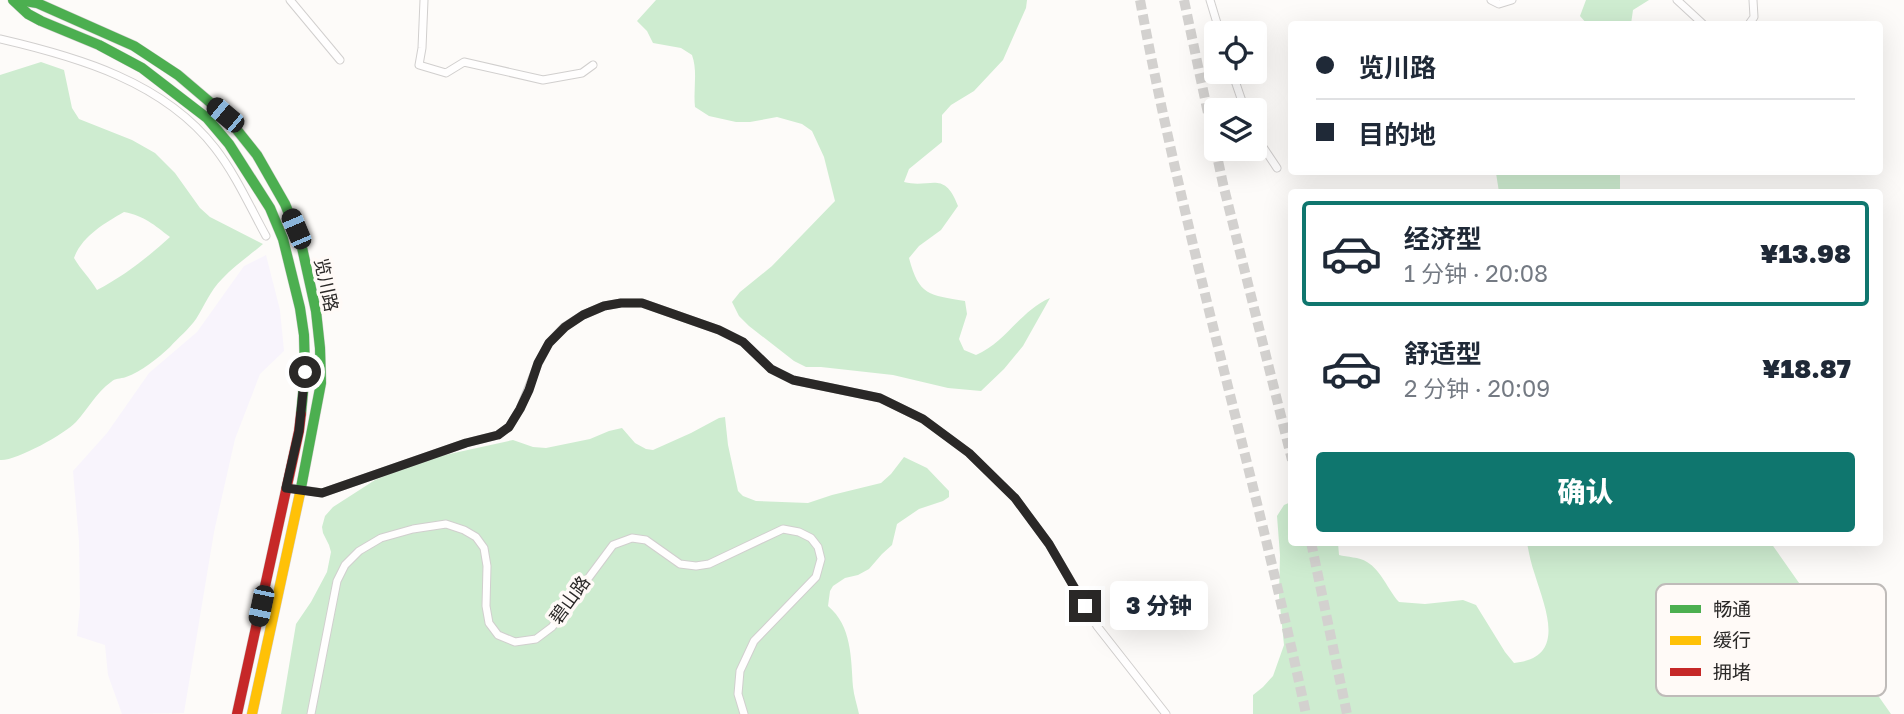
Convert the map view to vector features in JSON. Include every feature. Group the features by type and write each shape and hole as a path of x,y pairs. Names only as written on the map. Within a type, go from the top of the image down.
{"street":[{"name":"览川路","path":"13,0 28,14 41,21 99,45 142,68 206,118 229,144 270,208 291,266 304,335 305,372 299,431 237,714"},
{"name":"览川路","path":"19,0 37,3 134,46 187,83 225,115 257,155 285,204 301,243 316,311 321,383 301,490 251,714"},
{"path":"290,0 340,60"},
{"path":"424,0 419,65 446,73 464,62 543,80 582,73 593,65"},
{"path":"1210,0 1216,21"},
{"path":"1491,0 1499,4 1512,0"},
{"path":"1677,0 1700,21"},
{"path":"1751,21 1754,17 1753,0"},
{"path":"0,39 88,63 138,85 172,106 206,137 221,155 266,236"},
{"path":"1267,153 1277,168"},
{"path":"281,235 296,229"},
{"path":"286,488 322,493 466,443 498,435 509,427 515,418 529,390 538,363 549,343 565,327 604,306 642,303 719,330 743,342 771,369 793,380 880,398 923,419 969,453 1015,498 1049,544 1097,626 1166,714"},
{"name":"碧山路","path":"311,714 337,581 345,565 359,551 381,538 446,524 476,537 484,548 487,566 485,606 489,623 498,635 515,642 536,639 552,627 613,545 632,538 646,540 680,564 696,566 709,564 783,529 799,532 811,538 818,547 821,559 816,577 754,641 740,671 738,694 744,714"}],"shaded area":[{"path":"266,255 280,310 284,351 260,374 235,439 214,532 184,713 122,714 108,675 105,645 77,636 80,605 79,541 73,471 107,433 149,373 197,332 244,266"}],"green space":[{"path":"656,0 1027,0 1003,60 974,91 951,105 942,115 942,142 909,169 904,182 942,184 953,195 958,206 941,230 919,246 909,258 917,280 927,292 965,301 967,314 959,339 964,350 976,355 986,350 1030,311 1050,298 1023,346 981,391 948,388 893,375 806,367 794,361 739,316 732,302 740,292 772,266 835,201 824,157 812,131 802,124 777,117 736,122 709,116 695,107 695,68 692,55 681,48 653,43 647,31 637,21"},
{"path":"1586,0 1649,0 1633,10 1631,21 1584,21 1580,16"},
{"path":"41,62 64,70 72,108 79,119 132,140 155,153 175,173 200,208 210,217 263,244 222,279 193,323 160,356 138,372 113,381 101,391 76,422 61,433 16,457 0,460 0,75","holes":["124,212 138,216 170,237 135,266 97,290 74,258 83,243 95,231"]},
{"path":"1496,175 1620,175 1620,189 1499,189"},
{"path":"725,417 738,491 756,501 808,503 881,483 904,457 927,468 949,491 949,497 943,501 919,509 897,524 892,545 869,569 845,578 830,591 828,606 842,623 849,643 853,690 859,714 281,714 296,624 327,572 331,552 322,527 325,516 333,507 375,480 422,460 513,440 546,448 590,439 622,428 635,443 653,450"},
{"path":"1288,503 1288,546 1338,546 1339,555 1360,559 1372,566 1399,602 1425,604 1463,600 1476,605 1514,663 1531,659 1541,652 1547,642 1547,616 1528,546 1773,546 1800,584 1656,584 1656,696 1878,696 1891,714 1253,714 1253,695 1273,676 1284,645 1279,596 1277,516"}],"tunnel":[{"path":"1140,0 1178,180 1306,714"},
{"path":"1184,0 1223,184 1288,444"},
{"path":"1312,546 1347,714"}],"traffic: fast":[{"path":"13,0 28,14 41,21 99,45 142,68 207,118 229,144 270,208 283,239 304,335 305,372 301,414"},
{"path":"19,0 37,3 134,46 178,75 225,115 257,155 285,204 301,243 316,311 320,348 321,383 300,493"}],"traffic: slow":[{"path":"252,714 300,493"}],"traffic: jam":[{"path":"237,714 301,414"}],"route":[{"path":"305,372 299,431 286,488 322,493 466,443 498,435 509,427 520,409 549,343 565,327 604,306 642,303 683,316 743,342 771,369 793,380 880,398 923,419 969,453 1015,498 1049,544 1085,606"}]}
